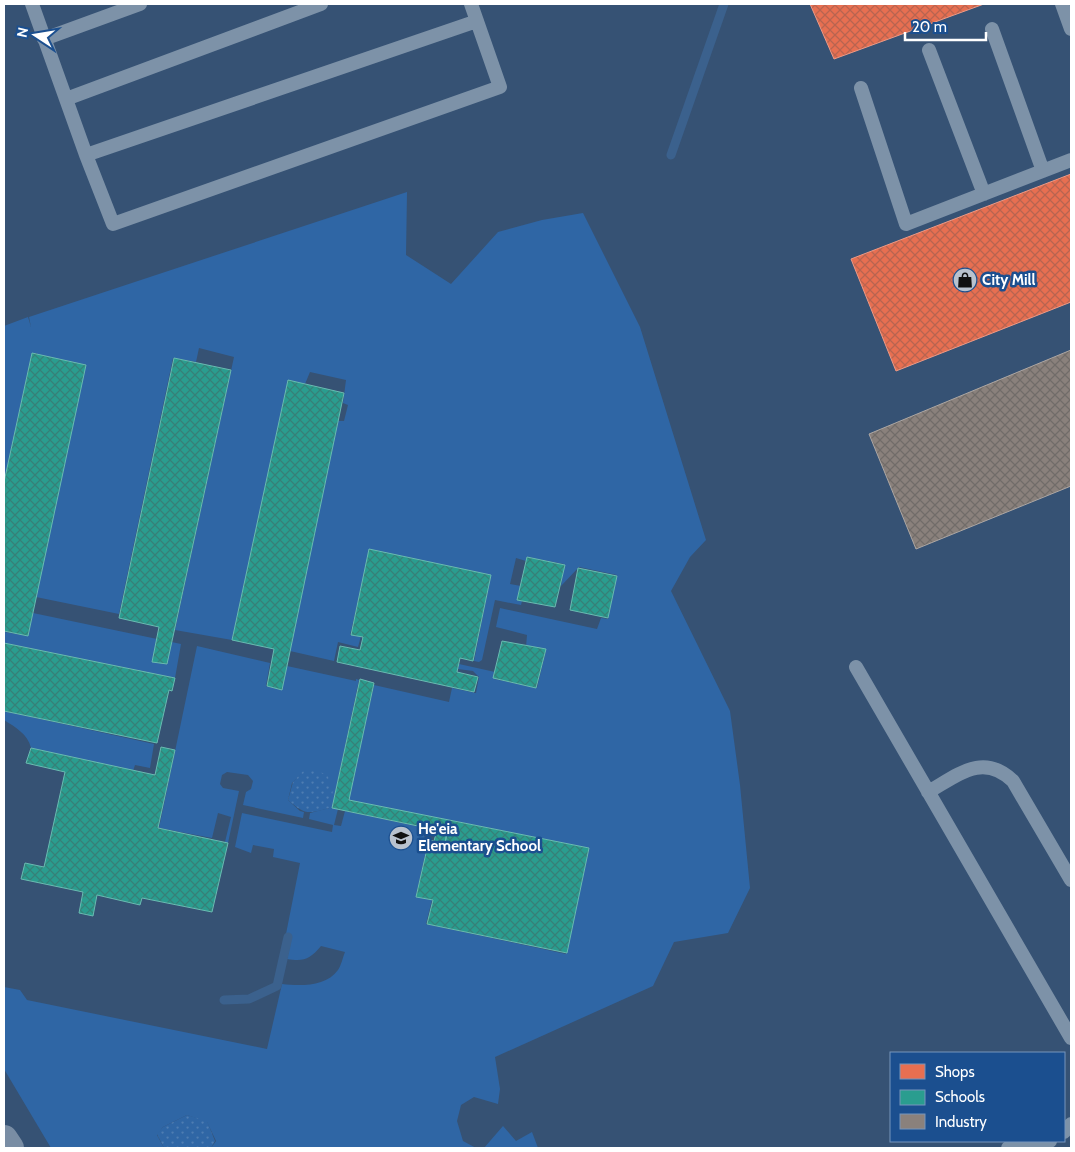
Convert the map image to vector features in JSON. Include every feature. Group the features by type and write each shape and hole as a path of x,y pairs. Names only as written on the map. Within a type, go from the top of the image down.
{"main road":[{"path":"4,1139 10,1148"}],"lane":[{"path":"32,4 113,224 500,87 471,4"},
{"path":"44,39 140,4"},
{"path":"66,99 321,4"},
{"path":"1062,4 1071,29"},
{"path":"86,155 476,21"},
{"path":"992,29 1043,172"},
{"path":"930,50 984,194"},
{"path":"861,88 906,224 1071,160"},
{"path":"856,666 1069,1030"},
{"path":"928,792 975,767 984,766 1000,770 1013,782 1071,880"},
{"path":"1008,1148 1032,1147 1047,1142"}],"shaded area":[{"path":"407,192 406,255 451,284 498,232 542,220 583,213 640,327 706,540 690,557 671,591 730,711 740,785 750,888 728,933 674,942 653,986 495,1057 500,1089 498,1104 474,1097 461,1105 457,1121 463,1141 476,1148 211,1148 216,1141 207,1122 187,1115 163,1127 157,1135 164,1148 51,1148 4,1069 4,987 20,990 27,1000 267,1049 282,984 304,985 327,980 338,970 345,952 321,946 306,959 287,959 291,937 286,934 300,863 273,857 274,849 253,845 251,853 235,847 242,813 332,832 333,825 309,819 310,813 329,808 305,770 292,783 288,800 300,811 304,812 303,818 243,805 246,792 251,789 253,781 248,775 227,772 222,775 220,784 223,788 239,791 228,843 225,842 231,817 218,813 212,838 159,828 197,646 270,663 266,686 282,690 287,666 356,681 356,679 359,680 332,808 338,809 334,825 341,826 345,811 426,828 423,845 427,846 416,896 432,900 426,924 566,954 589,849 348,801 374,685 449,702 452,688 476,693 479,677 473,671 458,669 459,664 495,672 494,679 537,688 546,650 526,647 527,635 496,627 500,608 597,629 601,618 608,619 617,575 579,567 561,586 564,564 527,557 526,561 516,558 510,584 521,586 517,600 522,601 521,605 495,600 482,660 479,662 474,661 491,575 370,550 350,635 361,636 358,647 338,642 334,661 290,651 338,421 344,421 348,405 343,403 346,380 310,372 305,384 288,381 232,640 175,630 234,357 199,348 196,362 173,358 119,614 36,597 37,353 32,353 4,483 4,326 28,317 31,327 29,317"},
{"path":"33,613 181,644 175,678 4,643 5,632 28,636"},
{"path":"4,711 154,744 150,768 135,765 133,771 31,748 24,735 4,720"},
{"path":"305,769 327,774 333,791 329,808 307,812 288,800 293,782"},
{"path":"187,1115 207,1121 215,1141 211,1148 164,1148 157,1134 163,1127"},
{"path":"503,1126 516,1141 532,1132 538,1148 484,1148"}],"building: Shops":[{"path":"810,4 984,4 834,59"},
{"name":"City Mill","path":"1071,174 1071,302 896,371 851,259"}],"building: Schools":[{"path":"32,353 86,365 28,636 4,631 4,482"},
{"path":"174,358 231,370 167,664 152,662 159,627 119,618"},
{"path":"288,380 344,393 282,690 267,686 274,649 232,640"},
{"path":"369,549 491,575 473,661 460,658 457,672 478,677 474,692 337,662 340,646 360,650 363,637 351,635"},
{"path":"527,557 565,565 555,607 517,600"},
{"path":"578,568 617,576 608,618 570,610"},
{"path":"502,641 546,649 536,688 493,678"},
{"path":"4,643 175,678 172,691 169,690 157,743 4,711"},
{"path":"360,679 374,683 349,800 449,820 445,844 434,841 437,830 332,808"},
{"path":"161,747 175,750 158,828 228,843 212,912 142,898 140,905 97,895 93,916 79,913 83,892 21,879 25,863 44,867 65,772 26,763 31,748 155,775"},
{"path":"449,820 589,848 567,953 427,924 433,900 416,897 429,840 445,844"}],"building: Industry":[{"path":"1071,350 1071,486 916,549 869,434"}],"waterway":[{"path":"671,155 724,4"},
{"path":"224,1000 249,999 277,986 288,937"}],"place":[{"name":"City Mill","path":"965,280"},
{"name":"He'eia Elementary School","path":"401,838"}]}
